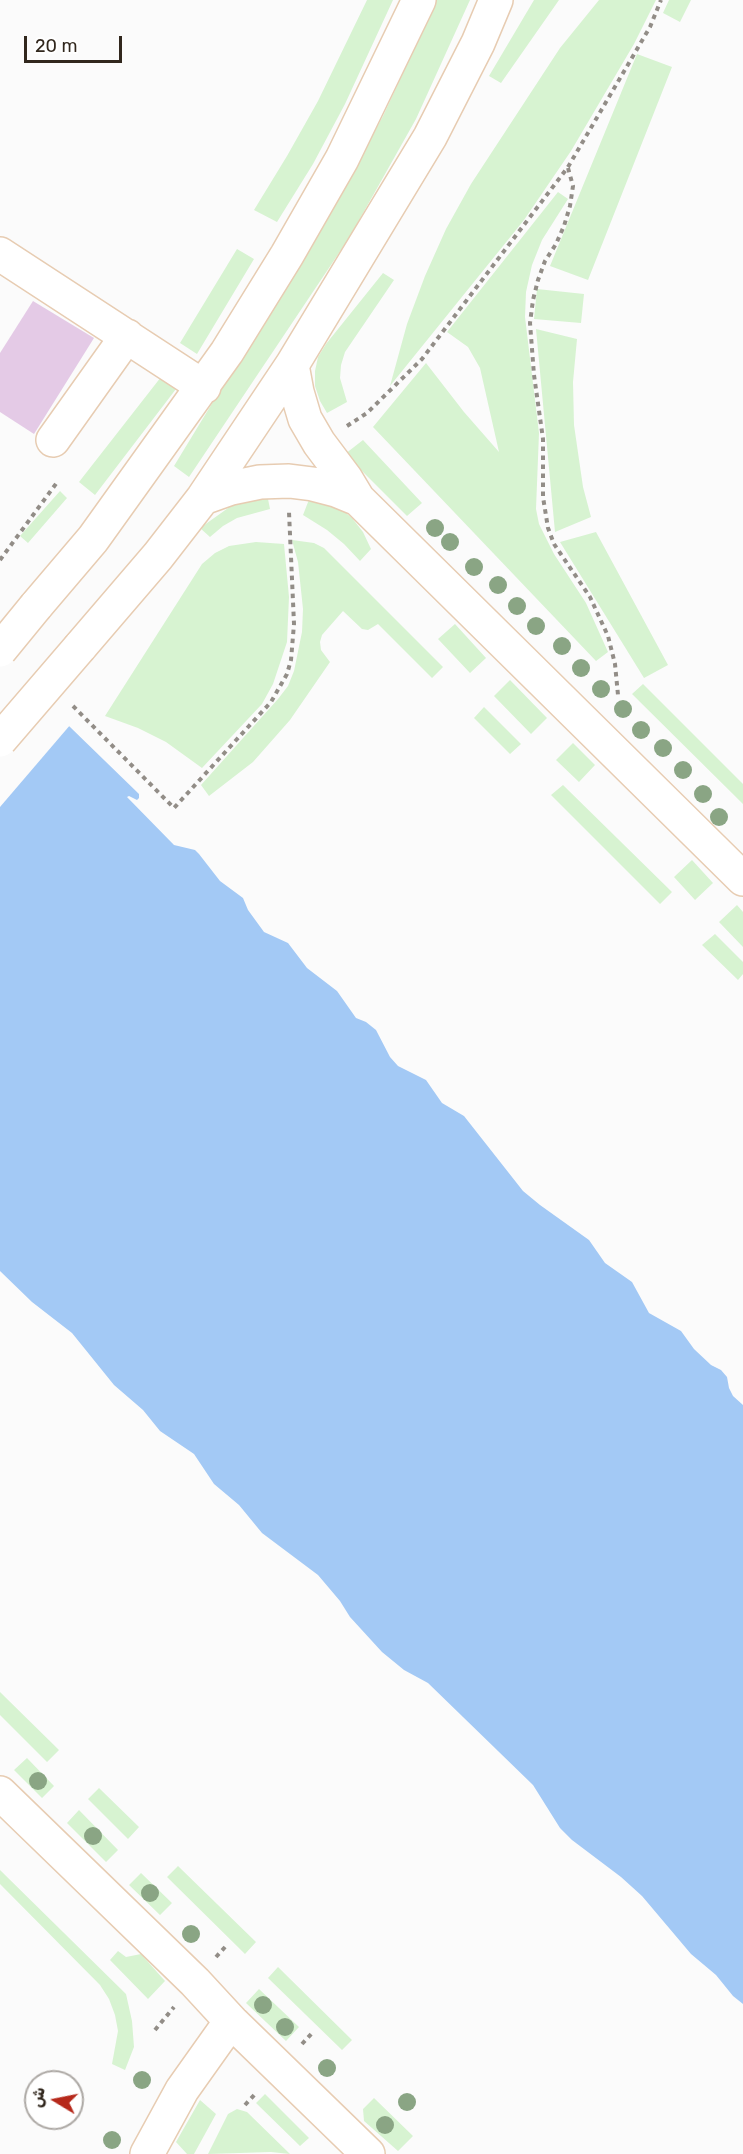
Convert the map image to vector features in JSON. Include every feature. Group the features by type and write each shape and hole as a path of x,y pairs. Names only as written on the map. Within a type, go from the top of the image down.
{"street":[{"path":"0,650 93,539 204,387 287,255 342,159 418,0"},
{"path":"0,740 158,556 203,498 292,365 430,136 474,52 496,0"},
{"path":"0,254 204,387"},
{"path":"53,440 127,336"},
{"path":"292,365 305,418 319,444 358,499 743,879"},
{"path":"203,498 231,488 260,482 289,481 324,487 358,499"},
{"path":"0,1793 368,2154"},
{"path":"147,2154 182,2090 231,2021"}],"path":[{"path":"319,444 367,414 422,359 568,167 650,27 661,0"},
{"path":"568,167 573,186 570,206 564,226 545,261 538,280 530,323 534,375 543,439 543,496 548,528 554,544 590,597 608,636 615,664 618,695"},
{"path":"0,560 58,481"},
{"path":"66,699 174,808 271,702 287,674 293,651 294,624 288,531 289,481"},
{"path":"154,2030 177,2004"}],"green space":[{"path":"367,0 393,0 345,104 313,164 277,222 254,210 318,101"},
{"path":"437,0 470,0 416,119 349,238 189,477 174,466 351,175 383,116"},
{"path":"534,0 559,0 501,83 489,76"},
{"path":"599,0 656,0 634,44 571,151 524,220 390,386 407,324 446,229 471,184 560,48"},
{"path":"669,0 691,0 680,22 663,13"},
{"path":"637,54 672,67 588,280 550,266"},
{"path":"558,192 568,199 542,240 532,265 526,292 525,317 539,433 536,509 539,524 554,554 586,603 608,652 596,661 373,427 426,363 499,452 480,368 468,347 447,332"},
{"path":"237,249 254,259 197,354 180,343"},
{"path":"383,273 394,280 345,352 341,365 340,378 347,402 327,413 315,386 318,357"},
{"path":"537,289 584,294 581,323 534,319"},
{"path":"536,329 577,339 573,382 574,425 583,487 591,517 555,532"},
{"path":"161,377 176,389 95,495 79,482"},
{"path":"363,440 422,503 407,516 345,454"},
{"path":"60,491 67,498 28,543 20,536"},
{"path":"267,494 270,509 237,518 210,537 200,528 231,506"},
{"path":"310,497 340,508 363,532 371,549 360,561 327,530 303,515"},
{"path":"596,532 668,665 644,678 560,542"},
{"path":"292,540 314,543 324,548 443,667 432,678 378,624 368,630 362,629 343,611 322,635 320,642 321,650 330,662 290,720 253,762 209,796 201,785 278,699 288,686 294,671 302,632 303,609 298,562"},
{"path":"256,542 284,544 289,597 287,642 273,684 262,704 202,768 166,742 138,728 105,716 202,564 215,553 229,546"},
{"path":"455,624 486,658 470,673 438,639"},
{"path":"510,680 547,718 531,734 494,696"},
{"path":"643,684 743,784 743,804 632,694"},
{"path":"484,707 521,744 510,754 474,718"},
{"path":"573,743 595,765 579,782 556,760"},
{"path":"563,785 672,892 660,904 551,795"},
{"path":"692,860 713,883 695,900 674,877"},
{"path":"737,905 743,912 743,947 719,922"},
{"path":"715,934 743,962 743,974 738,980 702,945"},
{"path":"0,1692 59,1750 47,1762 0,1715"},
{"path":"27,1758 54,1786 42,1798 14,1770"},
{"path":"99,1788 139,1827 128,1839 88,1799"},
{"path":"79,1810 118,1850 106,1862 67,1823"},
{"path":"178,1866 256,1942 245,1954 167,1877"},
{"path":"0,1870 126,1994 132,2021 134,2047 125,2070 112,2064 118,2031 109,1999 100,1985 0,1884"},
{"path":"141,1873 172,1903 160,1915 129,1885"},
{"path":"118,1951 126,1957 141,1954 165,1981 148,1999 110,1960"},
{"path":"278,1967 352,2040 342,2050 268,1978"},
{"path":"259,1989 299,2027 286,2041 246,2003"},
{"path":"265,2094 309,2138 300,2146 256,2103"},
{"path":"374,2098 413,2136 398,2151 364,2121 363,2109"},
{"path":"200,2100 216,2114 194,2154 187,2154 176,2142"},
{"path":"237,2109 247,2112 290,2154 271,2152 208,2154 228,2114"}],"water":[{"path":"0,659 139,794 137,800 127,797 174,845 195,850 220,881 243,898 248,910 264,932 288,943 307,968 337,991 356,1018 376,1030 390,1057 398,1066 426,1080 442,1103 464,1116 523,1191 589,1240 605,1263 632,1282 649,1313 681,1331 694,1349 711,1365 721,1370 727,1377 733,1396 743,1405 743,2004 733,1996 716,1975 691,1954 642,1896 560,1828 533,1785 428,1683 404,1670 382,1652 350,1617 318,1575 262,1533 239,1505 214,1484 194,1454 160,1431 143,1410 114,1385 72,1333 32,1302 0,1271"}],"pier":[{"path":"0,656 71,724 0,807"}],"building":[{"path":"33,301 94,338 34,434 0,412 0,353"}]}
